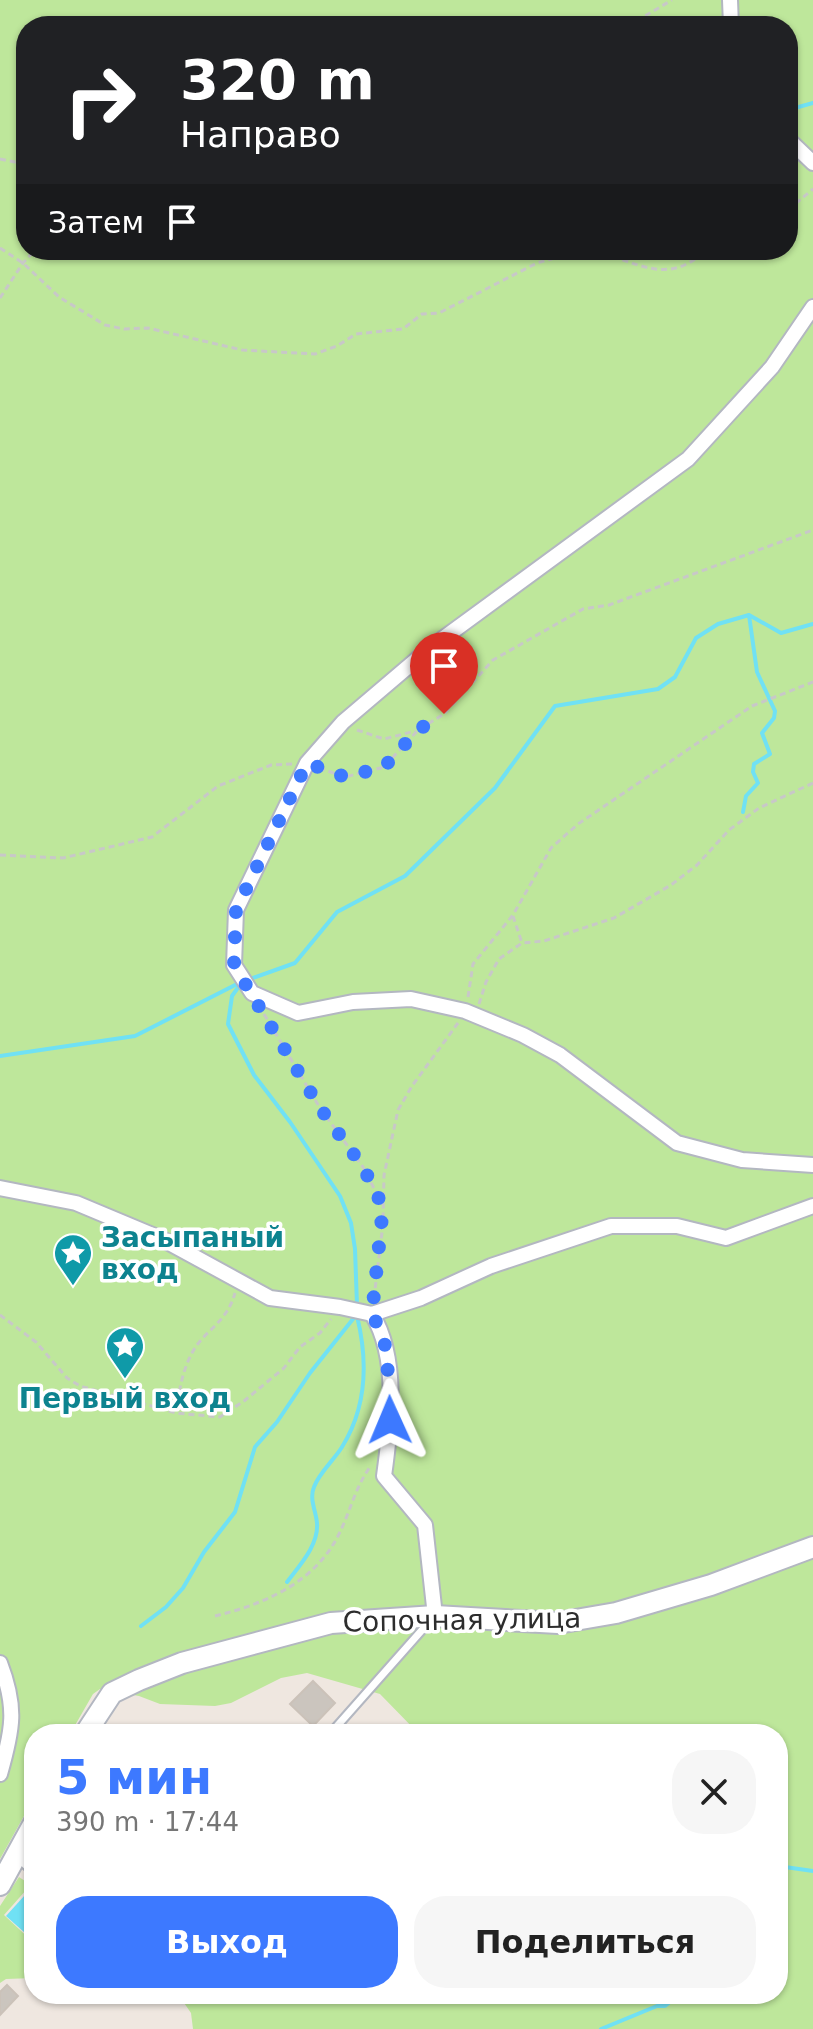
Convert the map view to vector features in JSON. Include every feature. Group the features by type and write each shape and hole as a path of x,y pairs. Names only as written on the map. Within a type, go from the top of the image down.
{"main road":[{"name":"Сопочная улица","path":"92,1724 112,1693 182,1663 331,1623 434,1616 558,1623 616,1613 711,1585 813,1547"},
{"path":"0,1885 24,1841"}],"street":[{"path":"798,149 813,163"},
{"path":"813,307 772,367 688,459 430,648 343,722 307,763 236,910 234,965 252,993 298,1013 353,1002 411,999 470,1013 523,1035 560,1055 677,1143 742,1160 813,1165"},
{"path":"0,1188 76,1203 162,1239 270,1298 372,1314 421,1298 491,1266 611,1226 677,1226 726,1238 813,1206"},
{"path":"372,1314 384,1338 391,1399 384,1476 425,1525 434,1616"},
{"path":"0,1663 13,1707 10,1739 0,1774"}],"lane":[{"path":"339,1724 434,1616"},
{"path":"16,1855 24,1863"}],"path":[{"path":"645,16 672,0"},
{"path":"18,260 59,297 105,325 124,329 148,328 242,350 315,354 337,346 356,334 403,329 422,314 439,313 548,260"},
{"path":"0,298 26,260"},
{"path":"629,260 647,268 669,270 695,260"},
{"path":"0,855 63,858 152,837 218,786 271,765 307,763 345,777 384,767 418,730 444,714 493,660 583,609 609,605 813,530"},
{"path":"470,1013 473,964 513,915 551,848 578,824 752,706 813,682"},
{"path":"343,722 362,733 384,739 418,730"},
{"path":"372,1314 384,1175 398,1110 412,1086 470,1013 499,959 522,943 570,934 614,918 688,871 729,830 759,808 813,783"},
{"path":"513,915 522,943"},
{"path":"252,993 320,1108 363,1167 383,1207"},
{"path":"176,1413 191,1353 230,1310 239,1282"},
{"path":"0,1315 36,1342 72,1382 176,1413 220,1417 284,1368 300,1347 320,1333 340,1307"},
{"path":"215,1616 274,1597 326,1558 340,1533 358,1484 371,1465"}],"green space":[{"path":"0,0 813,0 813,2029 193,2029 191,2013 185,2004 788,2004 788,1724 409,1724 380,1694 307,1673 281,1678 231,1703 215,1706 160,1704 139,1696 100,1689 93,1694 76,1724 24,1724 24,1816 0,1859"},
{"path":"19,1877 24,1880 24,1892 4,1915 24,1934 24,1978 6,1979 0,1983 0,1906"}],"water":[{"path":"24,1896 24,1932 6,1916"}],"building":[{"path":"313,1681 335,1703 315,1724 311,1724 290,1704"},
{"path":"7,1985 18,1996 0,2015 0,1992"}],"waterway":[{"path":"798,107 813,103"},
{"path":"743,812 746,796 758,783 753,772 754,764 770,754 762,733 774,718 775,711 757,672 749,615"},
{"path":"247,980 295,963 337,912 405,876 495,788 555,706 658,689 675,677 696,638 718,624 749,615 781,633 813,624"},
{"path":"242,982 232,996 228,1024 254,1075 340,1196 351,1223 357,1305"},
{"path":"0,1056 135,1036 239,983"},
{"path":"141,1626 166,1607 183,1588 204,1552 235,1512 255,1447 357,1314"},
{"path":"287,1582 315,1539 314,1487 342,1447 361,1400 364,1367 357,1316"},
{"path":"788,1867 813,1871"},
{"path":"601,2029 667,2004"}],"place":[{"name":"Засыпаный вход","path":"73,1287"},
{"name":"Первый вход","path":"125,1380"}],"route":[{"path":"390,1420 391,1399 384,1338 372,1314 382,1241 383,1207 363,1167 320,1108 234,965 236,910 307,763 345,777 384,767 418,730 444,714"}]}
